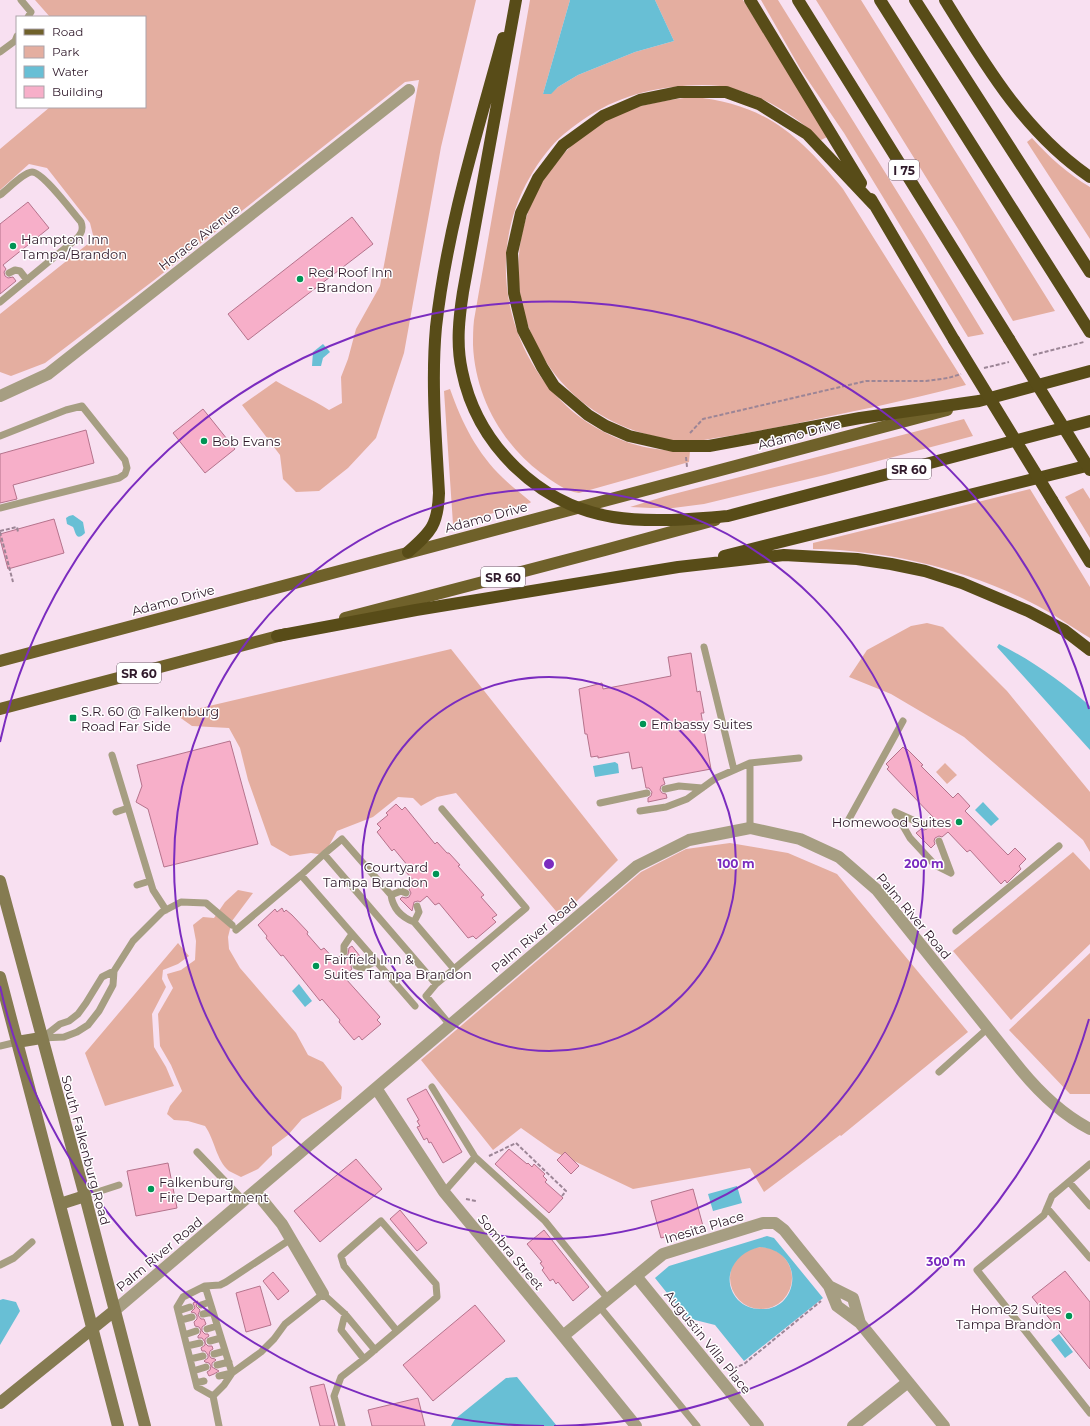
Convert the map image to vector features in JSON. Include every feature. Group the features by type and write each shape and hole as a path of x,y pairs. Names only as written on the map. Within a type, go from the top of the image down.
{"highway":[{"path":"408,552 421,541 429,531 436,521 439,510 434,391 436,328 450,239 463,181 513,0"},
{"path":"516,0 463,292 458,332 462,371 472,404 495,445 522,475 542,489 577,508 613,517 633,519 691,519 728,516"},
{"path":"750,0 954,340 1090,562"},
{"name":"I 75","path":"798,0 1090,470"},
{"path":"880,0 1090,332"},
{"path":"915,0 1090,272"},
{"path":"945,0 979,57 1007,96 1039,134 1090,177"},
{"path":"874,205 807,134 759,104 726,92 679,92 640,100 603,116 563,145 538,178 521,213 512,253 514,293 523,330 542,367 554,386 588,415 606,426 629,436 673,446 709,446 860,418 979,401 1090,371"},
{"name":"SR 60","path":"728,516 1090,421"},
{"path":"678,567 1090,465"},
{"path":"277,636 416,610 678,567 784,555 857,559 925,571 962,583 1028,611 1064,630 1090,650"}],"main road":[{"name":"Adamo Drive","path":"0,661 979,401"},
{"name":"SR 60","path":"0,709 605,550 728,516"}],"street":[{"name":"Horace Avenue","path":"0,396 48,374 409,90"},
{"name":"Palm River Road","path":"0,1403 114,1311 637,866 689,840 750,828 800,839 839,857 877,890 987,1029 1040,1093 1081,1124 1090,1129"},
{"name":"South Falkenburg Road","path":"0,881 145,1426"},
{"path":"0,976 118,1426"},
{"path":"17,1042 42,1038"},
{"name":"Sombra Street","path":"376,1088 444,1192 636,1426"},
{"path":"256,1191 278,1219 323,1294"},
{"path":"60,1204 85,1196"},
{"name":"Inesita Place","path":"563,1336 663,1254 763,1223 775,1223 784,1230 831,1289 853,1298 860,1323 944,1426"},
{"name":"Augustin Villa Place","path":"636,1276 758,1426"},
{"path":"853,1426 908,1382"}],"lane":[{"path":"21,0 31,12 29,16"},
{"path":"0,52 16,37"},
{"path":"0,196 26,174 32,172 37,173 45,179 81,222 83,227 79,236 75,240 0,302"},
{"path":"10,273 15,270 20,271 27,280"},
{"path":"0,436 66,410 82,406 125,460 127,468 125,474 119,478 0,508"},
{"path":"704,647 734,770"},
{"path":"848,819 903,721"},
{"path":"112,755 153,890 166,910"},
{"path":"640,811 666,807 687,799 716,778 750,763 799,758"},
{"path":"750,763 750,828"},
{"path":"665,789 679,786 702,788"},
{"path":"600,803 647,793"},
{"path":"116,812 128,808"},
{"path":"442,809 526,908 436,984 426,996 450,1025"},
{"path":"924,826 895,812 910,838 935,865 951,874 939,840"},
{"path":"42,1038 64,1037 77,1032 88,1025 99,1011 113,985 114,971 133,941 162,912 181,902 206,903 234,928 342,839 391,895 392,905 404,918 414,922 454,969"},
{"path":"956,931 1059,846"},
{"path":"324,854 436,984"},
{"path":"300,875 415,1006"},
{"path":"137,885 150,881"},
{"path":"391,895 401,891 406,893"},
{"path":"414,922 419,912 417,906"},
{"path":"344,952 344,946 352,934"},
{"path":"356,966 362,968 376,962"},
{"path":"42,1038 60,1024 69,1021 78,1014 102,976 114,971"},
{"path":"939,1072 987,1029"},
{"path":"0,1046 17,1042"},
{"path":"432,1087 476,1159 545,1222 697,1426"},
{"path":"197,1152 244,1201"},
{"path":"444,1192 476,1159"},
{"path":"1090,1164 1052,1196 1044,1215 977,1270 1090,1413"},
{"path":"1069,1182 1090,1206"},
{"path":"85,1196 119,1185"},
{"path":"1047,1208 1090,1258"},
{"path":"342,1426 334,1396 341,1377 375,1350 437,1297 436,1284 381,1222 341,1256 344,1266 397,1331"},
{"path":"219,1426 213,1396 197,1387 177,1307 183,1296 205,1286 220,1285 226,1282 291,1239"},
{"path":"0,1265 14,1258 32,1242"},
{"path":"205,1286 232,1373"},
{"path":"213,1396 224,1385 232,1373 261,1352 274,1339 285,1324 323,1294 345,1314 375,1350"},
{"path":"201,1305 210,1302"},
{"path":"178,1311 190,1307"},
{"path":"203,1314 213,1312"},
{"path":"345,1314 341,1330 364,1359"},
{"path":"181,1320 192,1317"},
{"path":"207,1329 217,1326"},
{"path":"184,1335 196,1331"},
{"path":"210,1340 221,1338"},
{"path":"187,1346 200,1343"},
{"path":"214,1354 225,1351"},
{"path":"190,1359 203,1356"},
{"path":"217,1365 229,1362"},
{"path":"193,1371 206,1367"},
{"path":"219,1376 232,1373"},
{"path":"196,1383 204,1381"}],"path":[{"path":"688,435 704,419 866,381 926,381 948,378"},
{"path":"13,582 0,532 17,527 18,532"},
{"path":"476,1159 516,1143 566,1191 562,1196"},
{"path":"719,1378 729,1370 744,1364 831,1289"}],"green space":[{"path":"35,0 476,0 441,147 404,353 376,438 348,468 319,491 296,492 283,479 280,455 242,405 276,381 329,410 342,403 341,377 348,359 356,329 380,286 419,80 405,82 153,281 45,363 11,376 0,372 0,314 94,239 90,223 47,168 29,164 0,190 0,149 49,108 146,108 146,16 49,16"},
{"path":"530,0 570,0 543,94 550,94 558,87 578,75 635,52 674,41 655,0 743,0 798,87 827,137 821,140 787,113 748,93 720,86 685,86 657,89 629,97 602,108 564,134 554,143 541,159 530,177 516,208 508,241 506,274 510,307 520,339 535,368 556,395 581,418 607,433 633,444 660,450 690,451 689,462 579,493 564,488 541,473 527,461 502,432 485,400 479,382 473,345 474,320"},
{"path":"761,0 778,0 984,334 968,337 844,133 801,70"},
{"path":"816,0 861,0 1055,311 1013,321 960,232"},
{"path":"692,97 717,100 740,106 760,115 778,125 811,153 843,189 966,385 898,402 784,426 692,442 675,442 618,424 584,403 556,375 535,342 522,306 518,267 524,227 540,184 569,148 587,131 601,122 612,116 634,108 657,102"},
{"path":"1032,138 1059,165 1090,187 1090,239 1027,142"},
{"path":"450,389 465,426 485,458 506,481 531,502 530,503 453,524 444,391"},
{"path":"964,419 973,436 825,475 704,504 673,508 630,507 666,496"},
{"path":"1083,488 1090,499 1090,538 1065,497"},
{"path":"1030,489 1090,587 1090,638 1030,602 1005,590 952,571 869,553 813,549 813,543"},
{"path":"927,623 943,627 1007,691 1090,792 1090,852 1083,840 964,737 891,694 849,677 867,650 911,626"},
{"path":"451,649 618,860 561,917 456,793 437,797 421,806 413,798 398,797 373,817 337,831 324,855 311,853 290,856 271,845 248,780 240,748 229,728 192,726 175,714"},
{"path":"945,763 957,775 947,784 936,772"},
{"path":"730,843 788,853 837,874 968,1032 841,1136 840,1135 764,1192 750,1168 633,1189 555,1152 521,1128 493,1150 421,1060 641,872 686,849"},
{"path":"1073,852 1090,870 1090,944 1011,1020 953,951"},
{"path":"238,890 253,893 232,921 228,937 229,949 240,968 296,1033 308,1055 323,1062 342,1087 341,1099 302,1119 288,1135 272,1147 272,1155 258,1169 241,1177 229,1171 221,1161 205,1126 188,1121 174,1120 167,1114 170,1106 182,1091 171,1065 160,1046 158,1014 173,988 167,974 181,970 195,960 196,941 193,925 203,917 214,918 225,902"},
{"path":"178,943 189,956 178,964 163,970 162,979 166,987 152,1014 154,1047 166,1067 174,1086 105,1106 85,1053"},
{"path":"1090,953 1090,1094 1070,1094 1009,1030"},
{"path":"761,1247 773,1249 783,1256 790,1266 792,1278 790,1290 783,1300 773,1307 761,1309 749,1307 739,1300 732,1290 730,1278 732,1266 739,1256 749,1249"}],"water":[{"path":"570,0 655,0 674,41 635,52 578,75 558,87 551,94 543,94"},
{"path":"323,344 330,352 323,358 321,366 312,366 313,352"},
{"path":"73,515 83,522 85,533 80,537 77,536 73,527 67,524 66,518"},
{"path":"999,644 1024,657 1047,672 1090,706 1090,750 997,647"},
{"path":"615,762 618,764 619,773 595,777 593,766"},
{"path":"983,802 999,819 991,826 975,810"},
{"path":"299,984 312,1001 305,1007 292,991"},
{"path":"737,1186 742,1203 713,1211 708,1194"},
{"path":"767,1236 774,1238 823,1298 744,1361 715,1325 687,1318 655,1278 669,1266","holes":["760,1247 775,1251 785,1259 791,1269 792,1281 790,1292 783,1301 773,1307 757,1309 751,1308 740,1302 732,1292 730,1283 732,1267 743,1254 751,1250"]},
{"path":"3,1299 16,1302 20,1311 0,1345 0,1300"},
{"path":"1059,1334 1073,1352 1065,1358 1051,1340"},
{"path":"517,1377 557,1426 451,1426 455,1419 506,1378"}],"building":[{"name":"Hampton Inn Tampa/Brandon","path":"28,202 49,228 3,265 6,269 4,272 5,276 8,278 13,277 16,281 0,294 0,224"},
{"name":"Red Roof Inn - Brandon","path":"352,217 373,244 248,340 228,314"},
{"name":"Bob Evans","path":"203,409 235,449 205,473 173,433"},
{"path":"86,430 94,463 13,485 17,499 0,503 0,454"},
{"path":"54,519 64,553 8,569 0,534"},
{"name":"Embassy Suites","path":"691,653 697,692 700,691 704,713 701,713 711,769 663,778 665,784 661,786 660,790 662,793 666,794 667,798 648,802 648,798 651,796 652,792 649,788 646,788 642,767 632,769 629,752 598,758 598,756 591,757 587,734 585,734 579,689 602,683 603,689 671,676 668,657"},
{"path":"230,741 258,844 164,867 148,809 136,802 142,786 137,765"},
{"name":"Homewood Suites","path":"903,747 923,765 921,766 953,798 958,793 970,806 965,811 1008,855 1015,848 1026,859 1019,866 1021,869 1007,883 1005,880 1001,884 970,850 967,852 948,832 942,837 939,836 935,838 935,844 931,848 916,833 921,829 927,829 929,825 928,822 933,817 887,769 889,767 886,764"},
{"name":"Courtyard Tampa Brandon","path":"396,804 402,810 405,807 435,844 437,842 460,865 458,866 484,895 481,897 497,915 492,918 496,922 476,939 473,936 468,938 439,903 435,905 427,896 420,902 414,902 412,911 400,899 402,897 409,897 411,893 409,889 416,883 404,870 408,866 394,849 392,851 377,832 381,828 377,824 388,815 386,813"},
{"name":"Fairfield Inn & Suites Tampa Brandon","path":"282,908 284,912 286,910 292,915 308,932 307,934 321,950 324,948 335,960 341,955 344,957 347,956 349,948 352,946 363,960 361,962 355,961 352,963 352,969 347,973 349,975 346,979 380,1017 377,1020 381,1024 362,1040 359,1036 354,1040 339,1022 340,1020 322,999 320,1001 283,955 281,956 266,938 267,936 258,925 275,909 277,912"},
{"path":"426,1089 462,1152 443,1163 431,1142 429,1143 427,1138 424,1140 417,1127 420,1126 417,1121 419,1120 407,1099"},
{"path":"509,1149 532,1167 534,1164 545,1174 543,1176 547,1180 545,1182 563,1198 549,1213 495,1164"},
{"path":"565,1152 579,1166 571,1174 557,1160"},
{"path":"356,1159 382,1189 320,1242 294,1211"},
{"path":"168,1163 177,1208 136,1216 127,1171"},
{"path":"693,1189 703,1226 661,1238 651,1201"},
{"path":"400,1210 427,1243 417,1251 390,1219"},
{"path":"544,1230 589,1287 573,1301 558,1282 556,1284 553,1279 550,1281 542,1270 544,1268 540,1263 542,1262 527,1244"},
{"name":"Home2 Suites Tampa Brandon","path":"1065,1271 1090,1302 1090,1369 1032,1297"},
{"path":"273,1272 289,1291 278,1300 263,1281"},
{"path":"260,1286 271,1325 246,1332 236,1293"},
{"path":"198,1301 196,1306 200,1310 198,1315 201,1319 204,1319 206,1324 202,1327 202,1331 209,1336 205,1339 205,1342 202,1338 198,1338 201,1330 199,1327 195,1326 194,1322 197,1319 197,1316 195,1313 191,1312 195,1308 193,1303"},
{"path":"475,1305 505,1341 433,1401 403,1365"},
{"path":"205,1343 208,1346 212,1346 213,1349 210,1351 209,1355 211,1358 216,1360 212,1363 212,1367 219,1371 209,1376 207,1372 210,1370 211,1366 209,1363 204,1361 208,1358 208,1355 205,1351 202,1351 201,1348 205,1345"},
{"path":"324,1384 335,1426 320,1426 310,1387"},
{"path":"418,1398 425,1426 372,1426 368,1410"}],"place":[{"name":"Hampton Inn Tampa/Brandon","path":"13,246"},
{"name":"Red Roof Inn - Brandon","path":"300,279"},
{"name":"Bob Evans","path":"204,441"},
{"name":"S.R. 60 @ Falkenburg Road Far Side","path":"73,718"},
{"name":"Embassy Suites","path":"643,724"},
{"name":"Homewood Suites","path":"959,822"},
{"name":"Courtyard Tampa Brandon","path":"436,874"},
{"name":"Fairfield Inn & Suites Tampa Brandon","path":"316,966"},
{"name":"Falkenburg Fire Department","path":"151,1189"},
{"name":"Home2 Suites Tampa Brandon","path":"1069,1316"}]}
